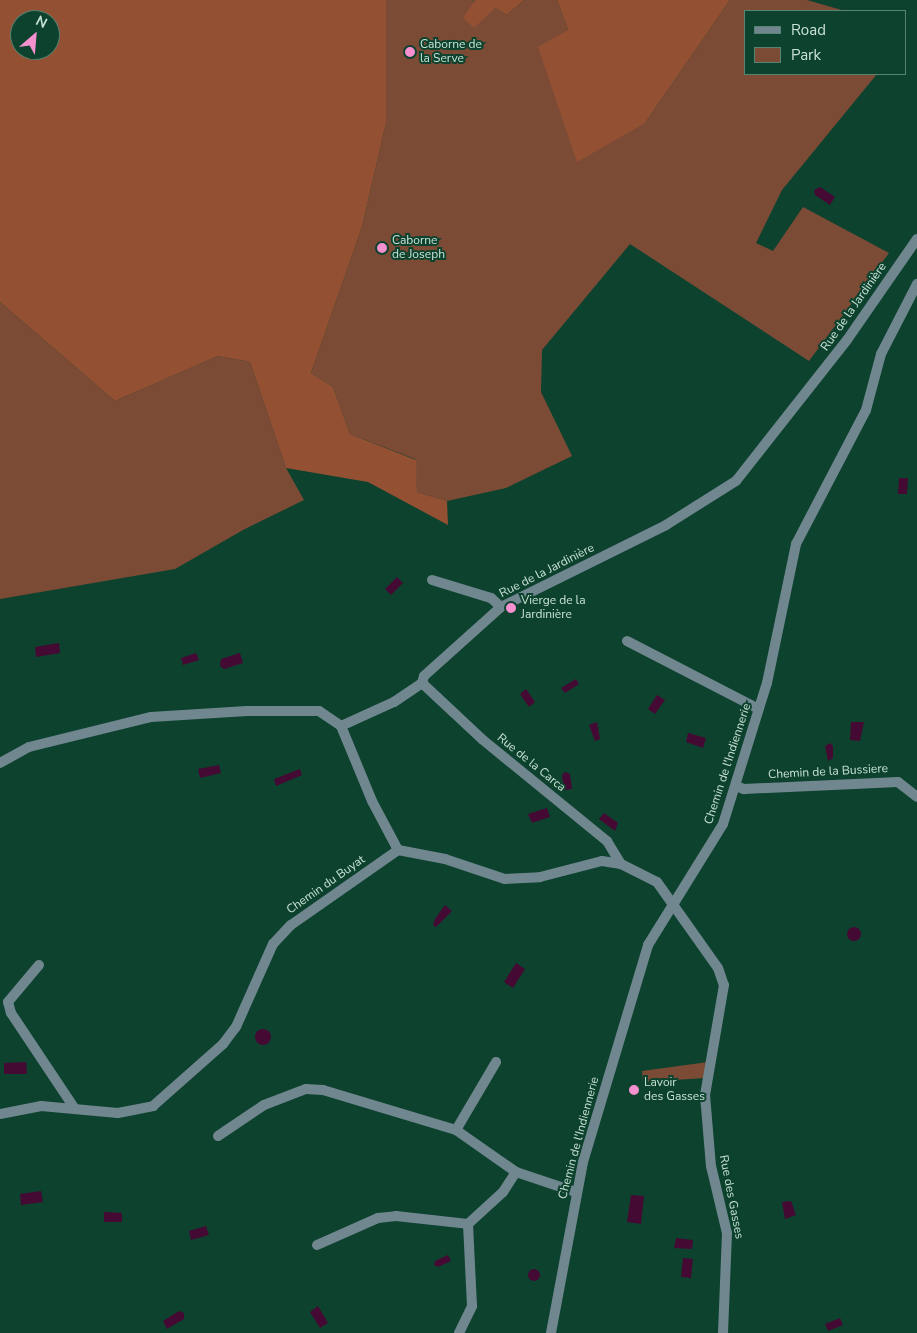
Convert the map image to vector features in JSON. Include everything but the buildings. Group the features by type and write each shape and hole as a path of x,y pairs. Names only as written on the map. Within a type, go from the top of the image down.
{"street":[{"name":"Rue de la Jardinière","path":"341,726 394,702 422,683 424,676 501,607 666,525 736,481 847,340 917,239"},
{"name":"Chemin de l'Indiennerie","path":"551,1333 576,1192 648,945 673,903 710,849 723,824 759,709 796,544 866,410 881,354 913,301 917,284"},
{"path":"432,580 491,598 501,607"},
{"path":"628,641 759,709"},
{"name":"Rue de la Carca","path":"422,683 482,740 607,841 621,864"},
{"path":"0,763 29,746 151,718 247,711 319,711 341,726 372,801 398,850 445,859 505,879 540,877 602,861 621,864 657,882 673,903"},
{"name":"Chemin de la Bussiere","path":"736,786 744,789 898,782 917,797"},
{"name":"Chemin du Buyat","path":"0,1114 41,1106 118,1113 153,1106 223,1044 236,1028 274,944 291,925 398,850"},
{"name":"Rue des Gasses","path":"673,903 718,968 724,985 705,1095 711,1166 728,1233 723,1333"},
{"path":"39,965 8,1002 11,1012 75,1108"},
{"path":"456,1130 496,1062"},
{"path":"218,1136 264,1105 306,1089 323,1090 456,1130 516,1172 576,1192"},
{"path":"317,1245 378,1218 396,1216 468,1224 503,1192 516,1172"},
{"path":"459,1333 472,1306 468,1224"}],"green space":[{"path":"386,0 475,0 473,2 495,8 507,15 524,0 557,0 568,30 645,123 730,0 807,0 842,10 744,10 744,75 876,75 782,190 756,243 773,251 803,207 889,253 809,361 630,244 542,350 541,392 572,456 506,488 447,501 417,492 415,459 350,434 333,387 311,373 362,227 386,123"},
{"path":"0,302 115,401 218,356 250,362 286,468 304,500 243,530 175,569 0,599"},
{"path":"708,1062 705,1078 643,1082 642,1071"}],"shaded area":[{"path":"0,0 386,0 386,123 362,227 311,373 333,387 350,434 416,460 417,492 447,501 448,525 368,482 286,468 250,362 218,356 115,401 0,302"},
{"path":"475,0 524,0 507,15 495,8 474,28 463,18"},
{"path":"557,0 730,0 645,123 577,162 538,47 568,30"},
{"path":"820,187 835,197 830,205 815,195 814,190"},
{"path":"899,478 908,478 907,494 898,494"},
{"path":"397,577 403,583 391,595 385,589"},
{"path":"59,643 60,653 36,657 35,647"},
{"path":"196,653 199,660 183,665 181,658"},
{"path":"240,653 243,663 224,669 220,666 221,659"},
{"path":"576,679 579,684 565,693 561,688"},
{"path":"526,689 535,702 529,707 520,694"},
{"path":"657,695 665,700 655,714 648,709"},
{"path":"597,722 600,739 595,741 589,725"},
{"path":"851,722 864,722 860,741 850,740"},
{"path":"688,733 706,738 703,748 686,742"},
{"path":"830,743 833,746 833,758 828,761 825,746"},
{"path":"219,765 221,773 200,778 198,769"},
{"path":"300,769 302,775 276,786 274,779"},
{"path":"565,772 570,774 572,789 564,790 562,775"},
{"path":"547,808 550,817 532,823 528,814"},
{"path":"604,813 618,823 615,831 599,819"},
{"path":"445,905 452,911 436,927 433,925 435,919"},
{"path":"854,927 859,929 861,934 859,939 854,941 849,939 847,934 849,929"},
{"path":"516,963 525,969 513,988 504,982"},
{"path":"263,1029 271,1037 263,1045 255,1037"},
{"path":"26,1062 27,1074 4,1074 4,1063"},
{"path":"41,1191 43,1202 21,1205 20,1194"},
{"path":"631,1195 644,1196 641,1224 627,1222"},
{"path":"791,1201 796,1215 785,1219 782,1202"},
{"path":"104,1212 122,1213 122,1222 104,1222"},
{"path":"206,1226 209,1235 191,1240 189,1231"},
{"path":"676,1238 693,1240 692,1249 674,1248"},
{"path":"448,1255 451,1261 438,1267 434,1265 435,1261"},
{"path":"683,1258 693,1259 691,1278 681,1277"},
{"path":"532,1269 536,1269 540,1275 536,1281 532,1281 528,1277 528,1273"},
{"path":"318,1306 328,1323 320,1328 310,1312"},
{"path":"179,1311 184,1313 184,1319 167,1329 163,1321"},
{"path":"840,1318 843,1325 828,1331 825,1324"}],"place":[{"name":"Caborne de la Serve","path":"410,52"},
{"name":"Caborne de Joseph","path":"382,248"},
{"name":"Vierge de la Jardinière","path":"511,608"},
{"name":"Lavoir des Gasses","path":"634,1090"}]}
